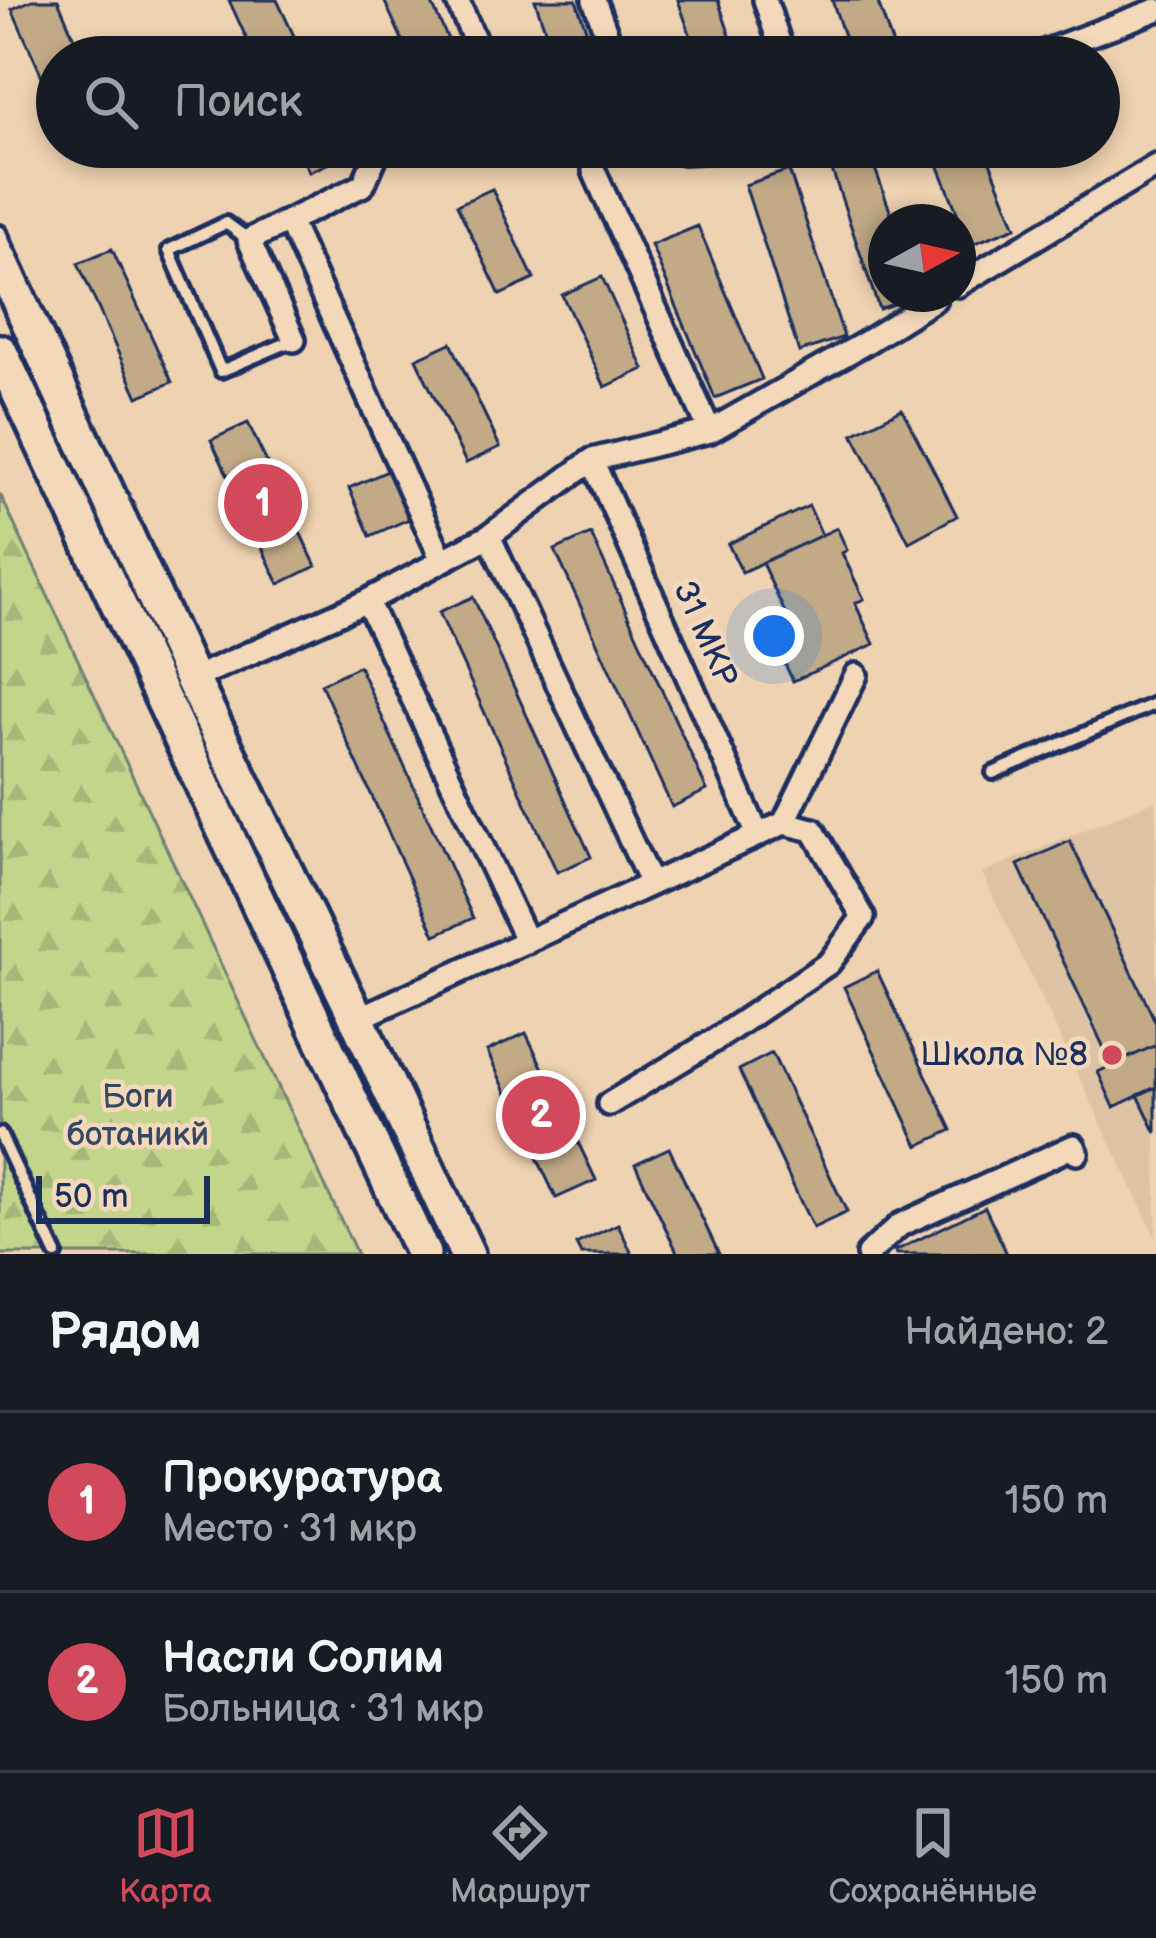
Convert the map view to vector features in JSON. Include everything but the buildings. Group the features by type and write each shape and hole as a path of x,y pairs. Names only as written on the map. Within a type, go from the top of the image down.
{"highway":[{"path":"0,259 192,679 468,1254"},
{"path":"0,352 423,1254"}],"street":[{"path":"457,0 473,36"},
{"path":"594,0 607,36"},
{"path":"765,0 777,36"},
{"path":"1086,36 1156,10"},
{"path":"976,274 1156,166"},
{"path":"294,340 249,240 363,185 370,168"},
{"path":"594,171 710,431"},
{"path":"289,221 442,560"},
{"path":"192,679 367,601 489,536 592,460 710,431 912,312"},
{"name":"31 МКР","path":"592,460 758,835"},
{"path":"489,536 651,884"},
{"path":"367,601 526,942"},
{"path":"784,823 856,675"},
{"path":"357,1019 784,823 813,830 863,917 829,963 609,1104"},
{"path":"868,1254 900,1225 1075,1150"}],"lane":[{"path":"249,240 226,223 169,250 221,371 294,340"},
{"path":"0,232 468,1254"},
{"path":"993,773 1156,703"},
{"path":"0,1134 56,1254"}],"shaded area":[{"name":"Школа №8","path":"1156,800 1156,1238 982,873"}],"green space":[{"name":"Боги ботаникй","path":"0,494 357,1254 0,1254"}],"place":[{"name":"Прокуратура","path":"263,503"},
{"name":"Школа №8","path":"1112,1055"},
{"name":"Насли Солим","path":"541,1115"}]}
